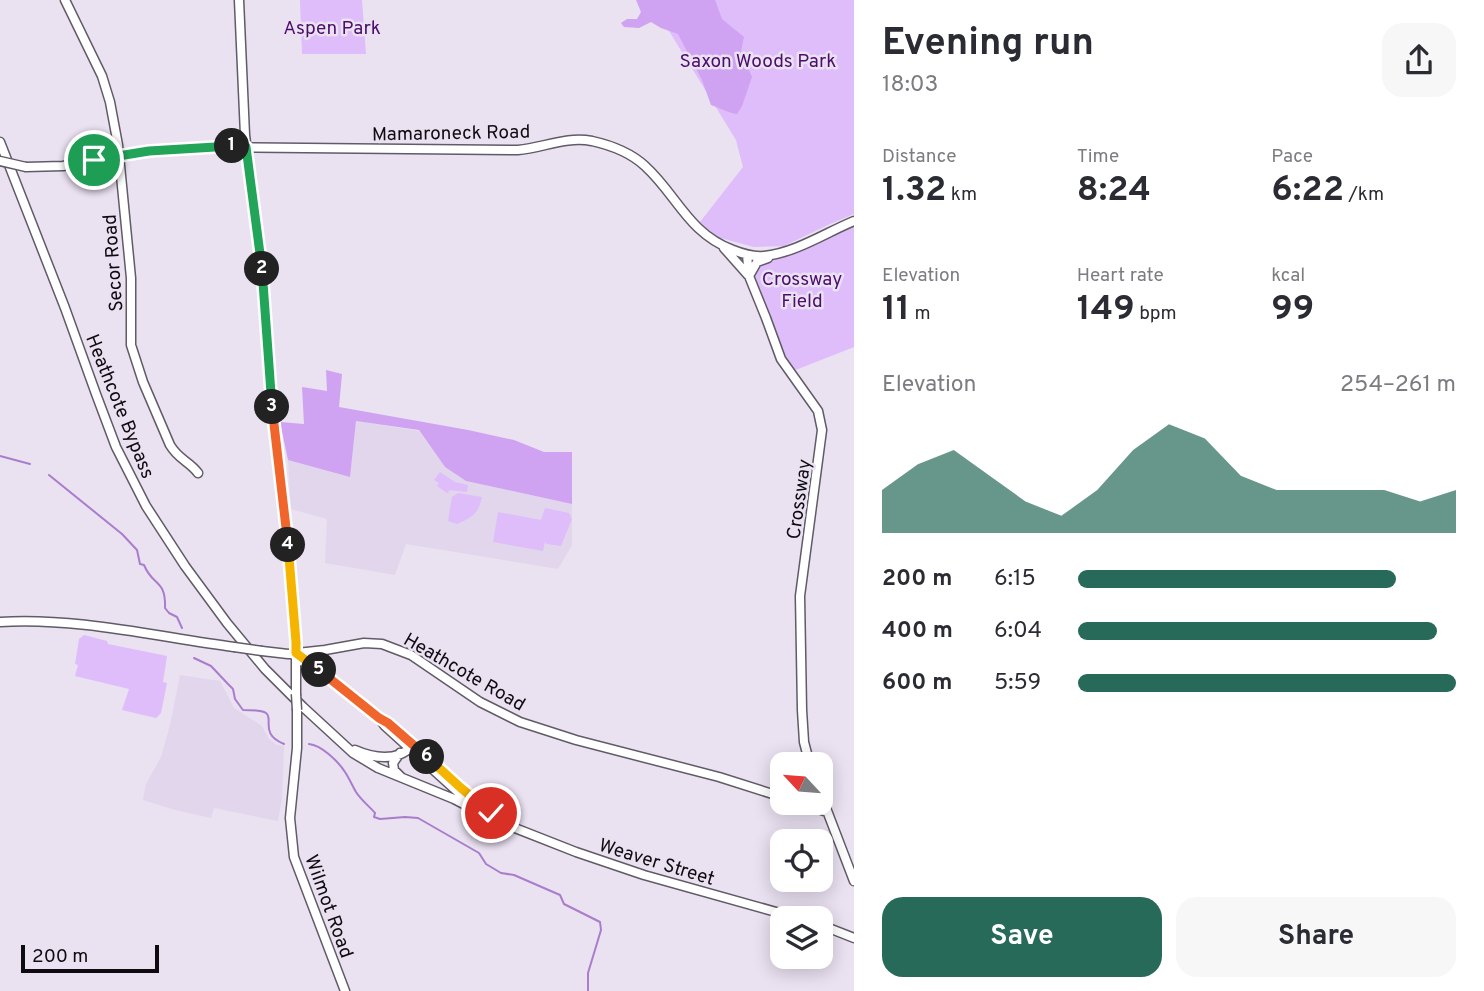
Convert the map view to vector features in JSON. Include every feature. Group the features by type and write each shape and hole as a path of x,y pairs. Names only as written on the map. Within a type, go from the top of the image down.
{"street":[{"name":"Secor Road","path":"65,0 104,84 117,133 131,278 133,353 170,445 179,457 191,464 198,473"},
{"name":"Wilmot Road","path":"239,0 246,147 262,274 296,653 297,748 290,818 294,857 345,991"},
{"name":"Mamaroneck Road","path":"0,161 26,167 63,166 182,148 518,150 567,140 593,141 609,146 641,163 695,226 722,246 747,255 761,256 779,252 854,221"},
{"name":"Heathcote Bypass","path":"0,142 108,427 146,506 185,566 242,642 290,695 346,746 361,758 481,813"},
{"path":"722,246 749,276 757,262 779,252"},
{"name":"Crossway","path":"747,255 749,276 781,359 818,411 822,430 800,596 802,710 807,752"},
{"name":"Heathcote Road","path":"0,622 81,624 288,654 352,645 382,644 411,655 480,702 520,722 770,793"},
{"path":"319,670 317,660 325,650"},
{"name":"Weaver Street","path":"296,653 507,824"},
{"name":"Heathcote Bypass","path":"346,746 370,756 387,757 412,746"},
{"name":"Weaver Street","path":"412,746 481,813 499,822 644,875 770,910"},
{"path":"400,753 394,760 394,767 396,773 405,779"},
{"path":"829,816 854,881"},
{"path":"833,930 853,937"}],"shaded area":[{"path":"636,0 715,0 722,19 744,37 741,51 752,77 737,114 711,105 702,80 678,34 651,22 639,28 624,27 621,23 627,19 637,19 641,12"},
{"path":"326,370 342,374 339,407 514,440 544,452 572,452 572,504 466,481 445,467 419,430 356,421 350,477 288,460 280,422 304,424 302,387 327,391"},
{"path":"356,421 419,431 445,467 466,481 572,504 572,545 558,569 406,544 395,575 325,563 327,519 291,509 288,460 350,477"},
{"path":"180,675 220,681 234,708 262,726 269,739 284,746 282,799 278,821 214,808 211,818 143,800 146,784 161,757"}],"green space":[{"name":"Aspen Park","path":"300,0 362,0 366,54 302,54"},
{"name":"Saxon Woods Park","path":"650,0 854,0 854,214 784,246 754,247 717,237 700,222 743,167 736,140"},
{"name":"Crossway Field","path":"854,224 854,347 793,371 780,350 751,269"},
{"path":"440,472 455,482 468,485 467,492 450,490 447,493 437,486 439,483 434,480"},
{"path":"458,493 482,497 474,514 457,524 448,521 452,497"},
{"path":"545,508 569,513 572,519 561,546 545,542 543,551 493,542 498,512 541,520"},
{"path":"84,635 107,641 108,644 167,656 163,682 167,683 161,713 156,718 122,710 129,689 75,676 79,639"}],"waterway":[{"path":"0,456 30,464"},
{"path":"49,475 122,534 137,550 140,564 144,565 161,587 165,608 177,617 182,628"},
{"path":"194,658 211,666 233,689 235,699 243,710 266,713 269,731 276,740 284,744"},
{"path":"309,744 324,750 338,763 358,795 375,813 374,817 418,818 479,853 486,864 501,873 514,875 560,895 564,904 600,922 601,930 588,973 588,991"}],"route":[{"path":"94,160 182,148 246,147 262,274 296,653 388,723 491,813"}]}
